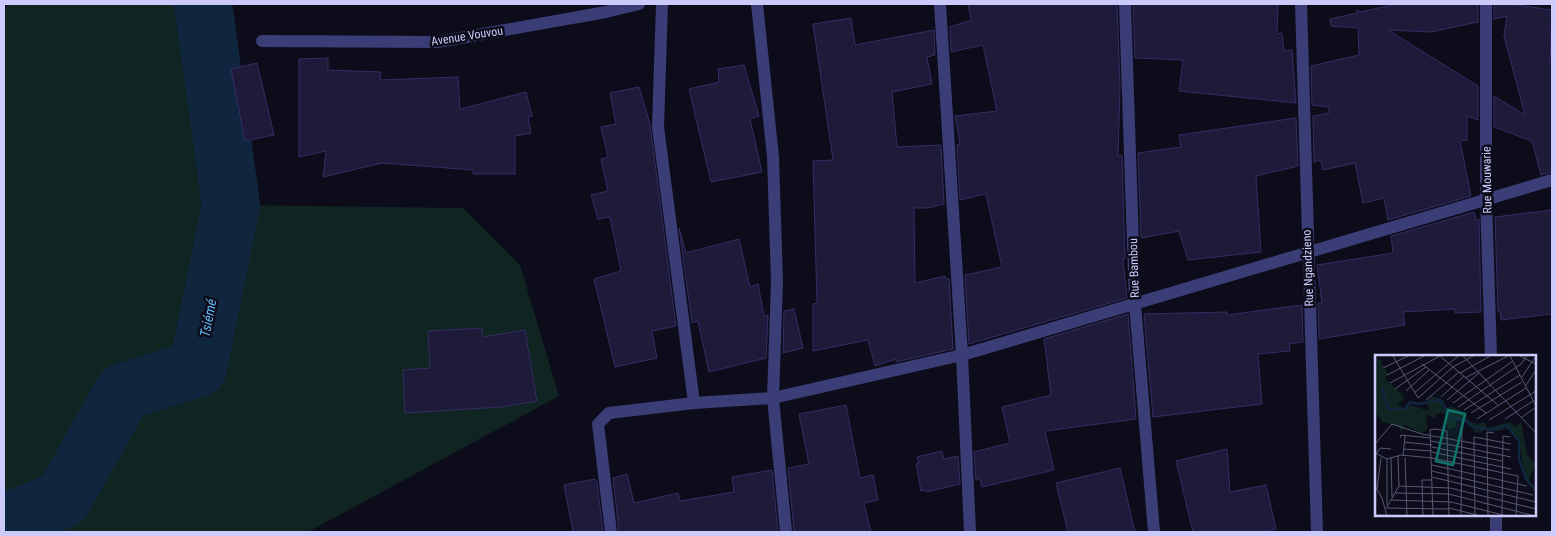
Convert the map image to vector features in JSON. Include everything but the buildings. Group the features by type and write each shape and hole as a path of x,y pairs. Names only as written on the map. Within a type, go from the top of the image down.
{"street":[{"name":"Avenue Vouvou","path":"262,40 438,42 606,12 639,4"},
{"path":"662,4 658,127 694,403"},
{"path":"758,4 773,157 777,282 774,398 786,532"},
{"path":"940,4 962,355 970,532"},
{"name":"Rue Bambou","path":"1125,4 1135,304 1154,532"},
{"name":"Rue Ngandzieno","path":"1301,4 1317,532"},
{"name":"Rue Mouwarie","path":"1486,4 1486,199 1491,355"},
{"path":"611,532 598,424 608,413 694,403 774,398 962,355 1552,180"},
{"path":"1496,516 1496,532"}],"green space":[{"path":"9,4 203,4 231,205 463,208 520,265 559,396 308,532 4,532 4,10"}],"waterway":[{"name":"Tsiémé","path":"4,523 63,499 123,392 198,368 231,205 203,4"}]}
